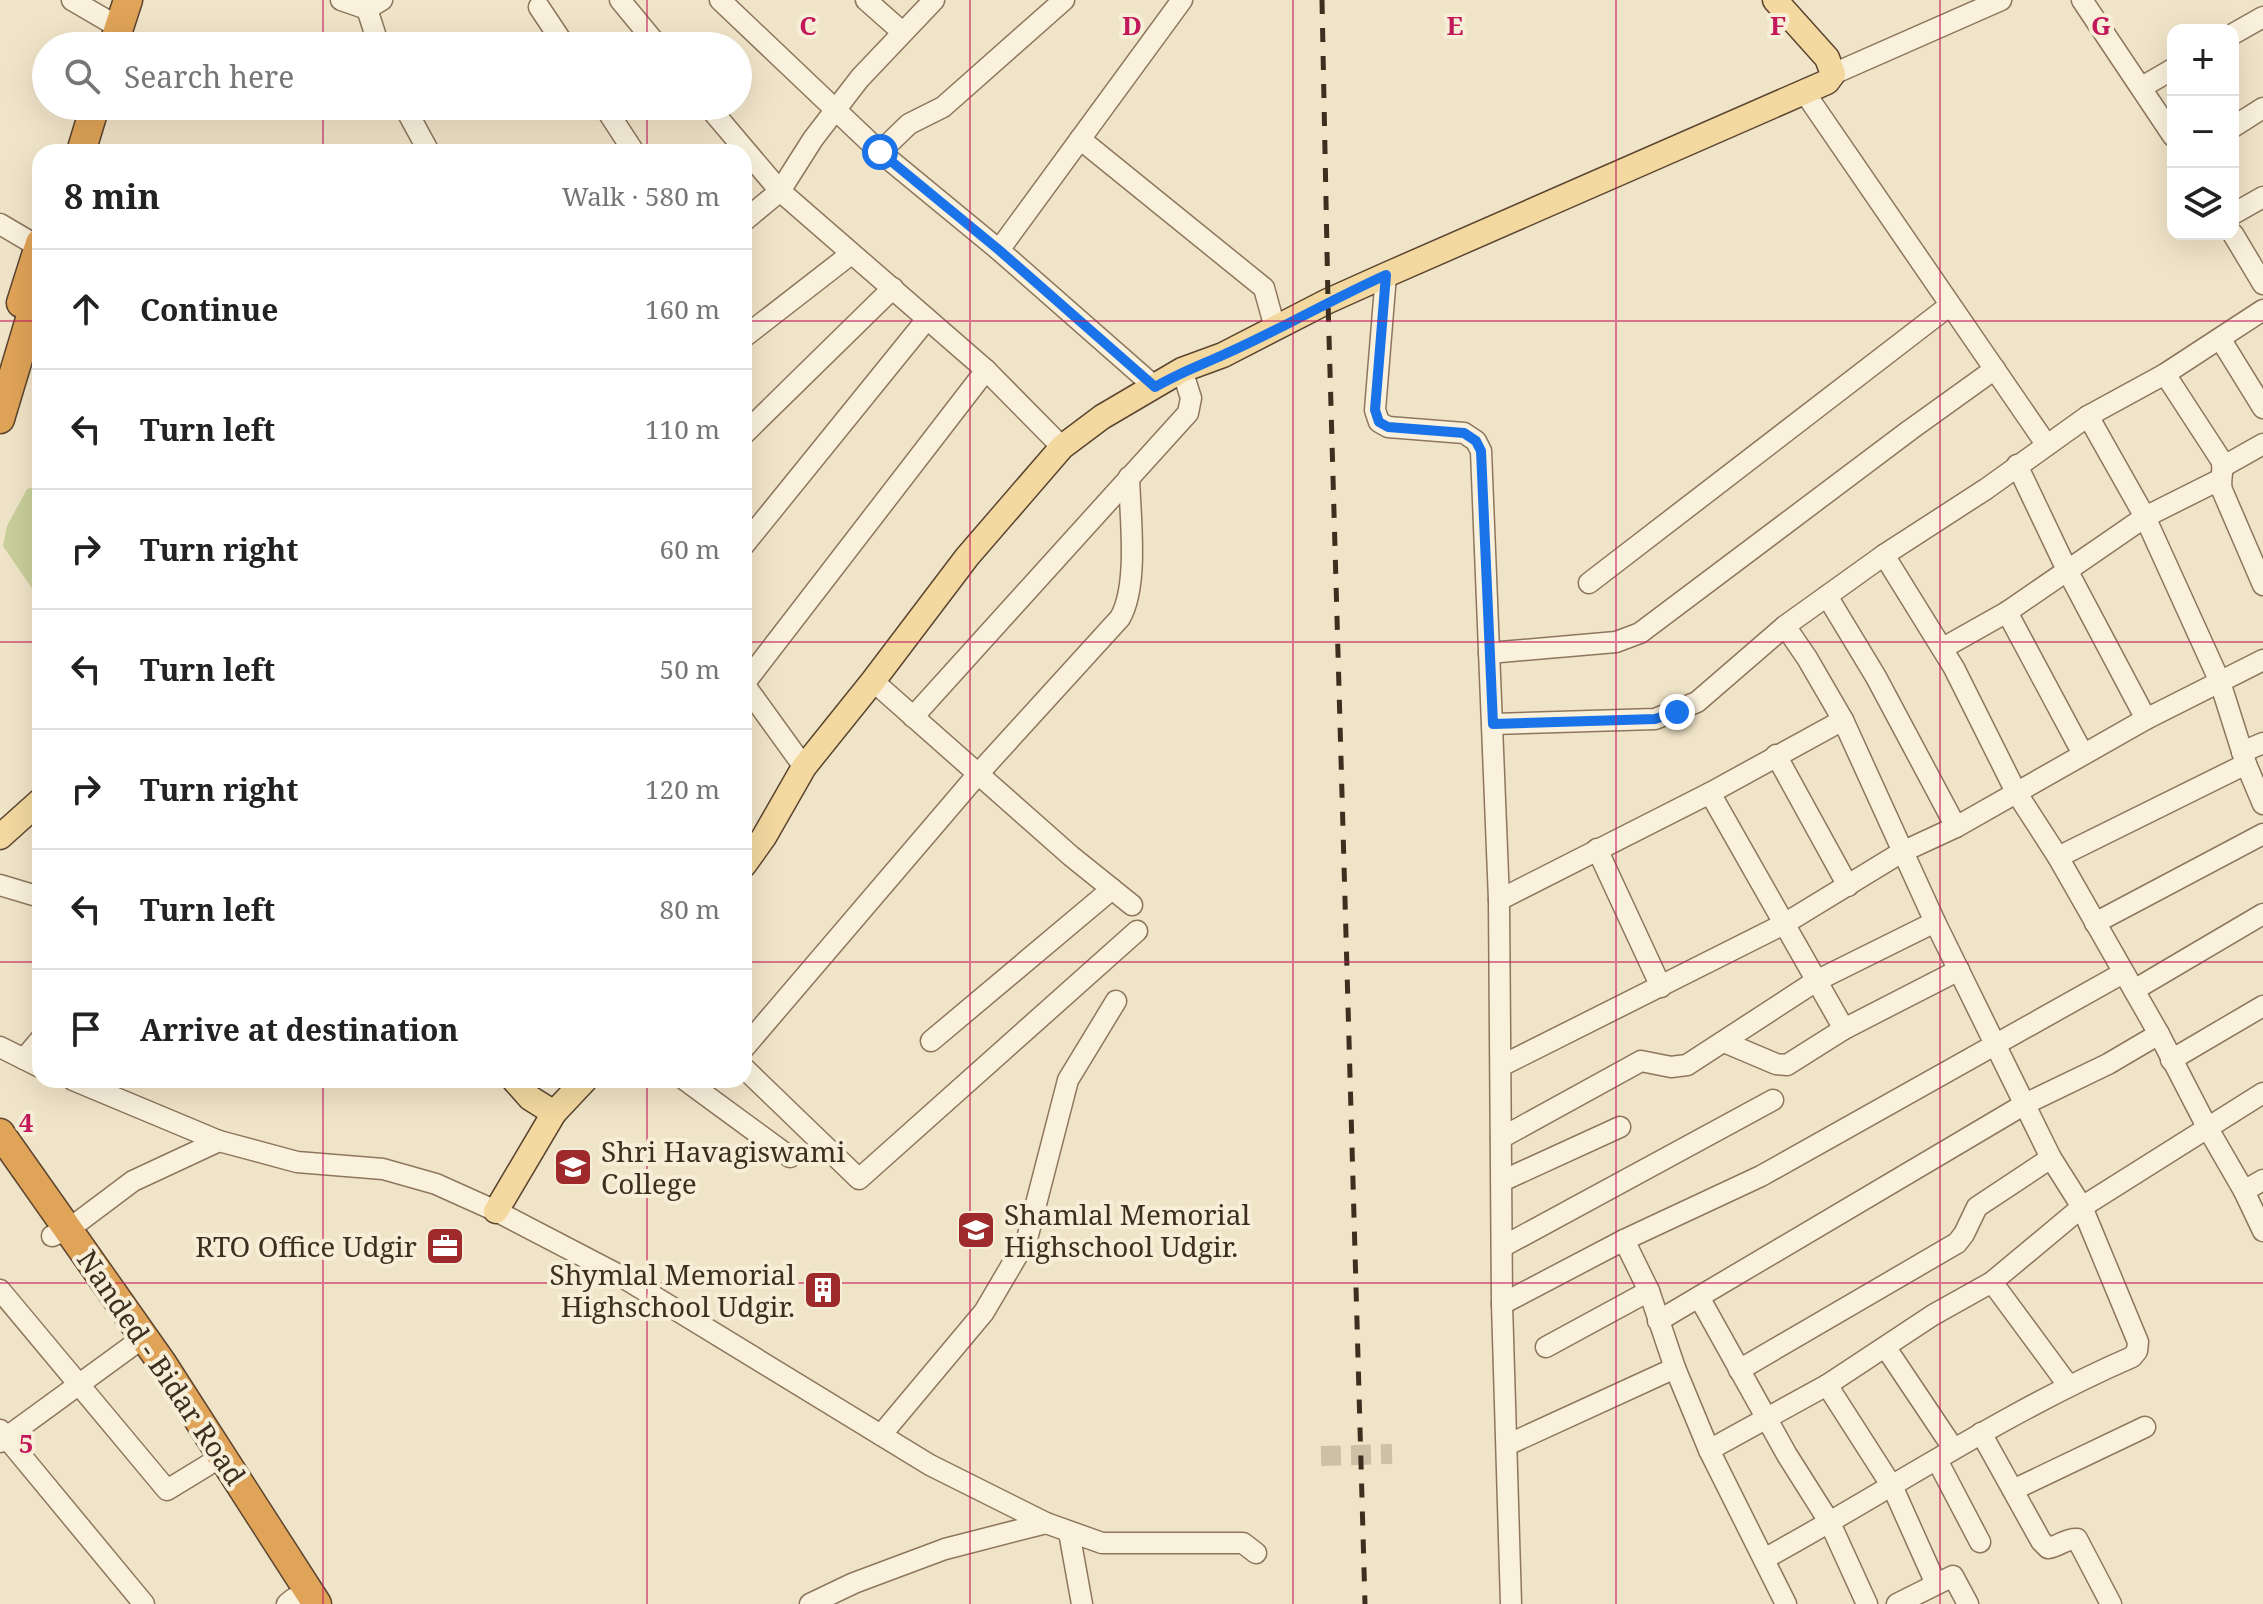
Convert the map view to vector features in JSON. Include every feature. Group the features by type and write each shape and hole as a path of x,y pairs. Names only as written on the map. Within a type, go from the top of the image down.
{"highway":[{"path":"109,28 128,0"},
{"path":"70,144 78,120"},
{"path":"83,144 91,120"},
{"path":"0,360 32,266"},
{"path":"0,419 32,313"},
{"name":"Nanded - Bidar Road","path":"0,1133 60,1232 137,1342 298,1603"},
{"name":"Nanded - Bidar Road","path":"0,1160 60,1232"},
{"name":"Nanded - Bidar Road","path":"137,1342 208,1465 298,1603"}],"main road":[{"path":"752,854 804,767 967,557 1062,447 1102,417 1182,370 1223,355 1386,275 1827,82 1833,74 1827,58 1775,0"},
{"path":"0,837 32,808"},
{"path":"521,1088 530,1098 554,1113"},
{"path":"496,1211 554,1113 577,1088"}],"street":[{"path":"72,0 109,28"},
{"path":"341,0 374,5 377,32"},
{"path":"620,0 646,32"},
{"path":"720,0 880,152 999,250 1155,387"},
{"path":"866,0 901,31"},
{"path":"752,214 780,191 813,139 860,78 901,31 934,0"},
{"path":"880,152 909,124 943,107 1064,0"},
{"path":"999,250 1182,0"},
{"path":"2082,0 2167,127"},
{"path":"1833,74 1996,1"},
{"path":"539,7 556,32"},
{"path":"2239,31 2263,17"},
{"path":"2142,87 2167,72"},
{"path":"1805,93 2046,444"},
{"path":"2239,123 2263,108"},
{"path":"412,120 425,144"},
{"path":"613,120 629,144"},
{"path":"720,120 740,144"},
{"path":"1080,139 1264,288 1275,328"},
{"path":"752,158 780,191 986,370 1062,447"},
{"path":"2239,211 2263,197"},
{"path":"0,224 32,241"},
{"path":"2237,240 2263,284"},
{"path":"752,331 851,254"},
{"path":"1386,275 1375,410 1379,422 1388,427 1464,433 1476,441 1481,451 1499,900 1502,1304 1511,1604"},
{"path":"752,426 893,288"},
{"path":"1589,583 1949,306"},
{"path":"1493,724 1655,719 1697,702 1785,626 1884,555 1986,489 2088,416 2165,374 2263,310"},
{"path":"752,535 927,319"},
{"path":"2221,340 2263,408"},
{"path":"1489,653 1616,642 1640,633 1995,369"},
{"path":"752,674 986,370"},
{"path":"913,717 1188,413 1191,398 1182,370"},
{"path":"2165,374 2221,473 2263,585"},
{"path":"2088,416 2145,517 2220,682 2244,758 2263,804"},
{"path":"1943,648 2007,612 2145,517 2221,473 2263,444"},
{"path":"2017,465 2067,570 2146,719"},
{"path":"752,1039 978,774 1120,618 1127,606 1131,586 1129,477"},
{"path":"1884,555 1943,648 2016,792 2058,857 2159,1034 2263,1231"},
{"path":"1827,596 1876,677 1956,827"},
{"path":"2007,612 2083,754"},
{"path":"1764,1559 1893,1488 1945,1454 2068,1385 2132,1357 2137,1351 2138,1342 2082,1207 2051,1158 1935,922 1843,720 1785,626"},
{"path":"1501,1066 1784,924 1902,852 1956,827 2146,719 2263,660"},
{"path":"873,681 1132,905"},
{"path":"752,695 804,767"},
{"path":"1499,900 1710,793 1843,720"},
{"path":"2058,857 2244,758 2263,743"},
{"path":"1776,755 1848,886"},
{"path":"1710,793 1844,1029"},
{"path":"2095,923 2263,834"},
{"path":"1597,849 1661,987"},
{"path":"0,885 32,895"},
{"path":"931,1041 1112,889"},
{"path":"1502,1304 1624,1240 1761,1176 1942,1072 2263,914"},
{"path":"1501,1138 1641,1061 1671,1067 1687,1065 1816,981 1935,922"},
{"path":"752,1076 859,1179 1137,931"},
{"path":"1724,1042 1776,1064 1787,1065 1844,1029 1959,970"},
{"path":"881,1435 984,1312 1027,1239 1068,1080 1116,1001"},
{"path":"2171,1060 2263,1006"},
{"path":"1658,1321 2025,1104 2108,1064 2159,1034"},
{"path":"0,1047 32,1063"},
{"path":"92,1088 219,1141 297,1162 383,1169 436,1184 496,1211 619,1275 930,1465 1046,1523 1102,1543 1243,1543 1256,1553"},
{"path":"696,1088 790,1157"},
{"path":"1709,1450 1827,1385 1933,1315 1992,1282 2082,1207 2263,1093"},
{"path":"1502,1247 1773,1100"},
{"path":"1502,1181 1620,1127"},
{"path":"60,1232 133,1181 219,1141"},
{"path":"1739,1370 1957,1243 1977,1207 2051,1158"},
{"path":"2244,1191 2263,1180"},
{"path":"1624,1240 1649,1291 1675,1368 1709,1450 1786,1604"},
{"path":"1992,1282 2068,1385"},
{"path":"0,1290 167,1490 208,1465"},
{"path":"1546,1347 1649,1291"},
{"path":"1699,1297 1766,1420 1830,1523 1867,1604"},
{"path":"137,1342 80,1385 2,1436 144,1604"},
{"path":"1886,1348 1945,1454 1980,1542"},
{"path":"1507,1445 1675,1368"},
{"path":"1827,1385 1893,1488 1936,1584"},
{"path":"2013,1490 2145,1427"},
{"path":"1981,1433 2048,1548 2071,1538 2077,1539 2111,1604"},
{"path":"814,1603 945,1549 1046,1523"},
{"path":"1069,1532 1082,1604"},
{"path":"1897,1604 1953,1576 1968,1604"}],"green space":[{"path":"32,487 32,588 3,546 7,526 27,489"}],"tunnel":[{"path":"1321,1456 1392,1454"}],"railway":[{"path":"1322,0 1365,1604"}],"place":[{"name":"Shri Havagiswami College","path":"573,1167"},
{"name":"Shamlal Memorial Highschool Udgir.","path":"976,1230"},
{"name":"RTO Office Udgir","path":"445,1246"},
{"name":"Shymlal Memorial Highschool Udgir.","path":"823,1290"}],"route":[{"path":"880,152 999,250 1155,387 1182,370 1223,355 1386,275 1375,410 1379,422 1388,427 1464,433 1476,441 1481,451 1493,724 1655,719 1677,712"}]}
